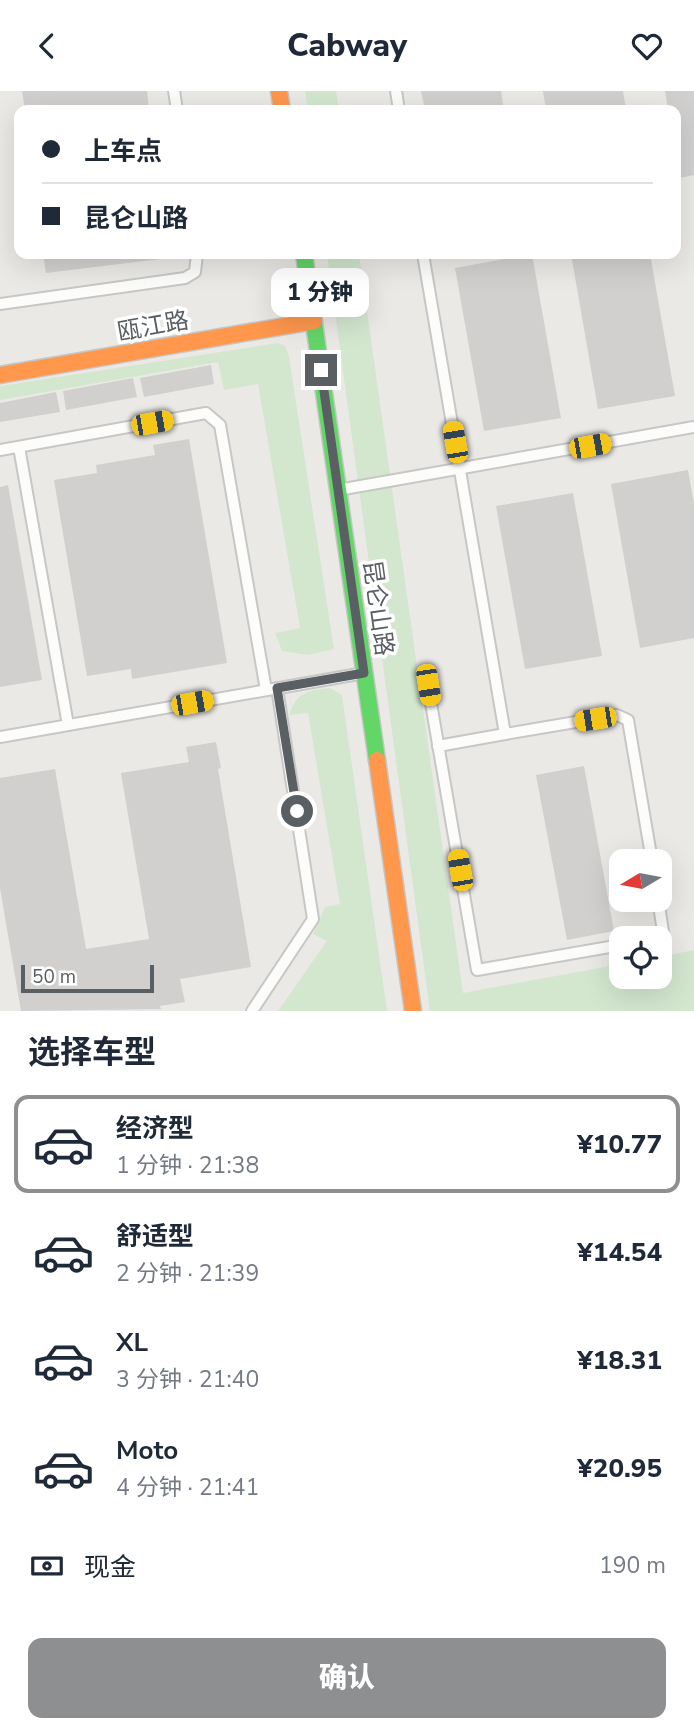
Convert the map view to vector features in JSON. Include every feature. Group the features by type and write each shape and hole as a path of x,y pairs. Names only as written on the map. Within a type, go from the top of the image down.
{"street":[{"name":"昆仑山路","path":"305,259 413,1011"},
{"name":"瓯江路","path":"0,375 314,321"}],"lane":[{"path":"0,303 185,278 195,272 196,259"},
{"path":"424,259 505,734"},
{"path":"0,450 206,413 220,425 272,689 313,919 251,1011"},
{"path":"338,490 694,427"},
{"path":"19,447 68,725"},
{"path":"0,737 364,673"},
{"path":"428,685 477,970 609,947"},
{"path":"438,746 617,715 628,720 650,849"}],"green space":[{"path":"305,91 336,91 338,105 307,105"},
{"path":"328,259 360,259 463,993 609,966 609,989 672,989 672,955 694,950 694,1011 430,1011"},
{"path":"278,343 285,346 289,357 334,649 308,655 282,651 275,633 300,628 258,384 224,390 218,362 0,400 0,386"},
{"path":"330,688 342,695 387,1011 278,1011 327,941 313,934 325,907 340,904 308,713 289,715 299,697 315,690"}],"building":[{"path":"22,91 147,91 148,105 24,105"},
{"path":"421,91 501,91 503,105 424,105"},
{"path":"543,91 623,91 625,105 545,105"},
{"path":"665,91 694,91 694,175 681,178 681,105 667,105"},
{"path":"44,259 161,259 46,273"},
{"path":"504,259 533,259 561,418 484,431 455,268"},
{"path":"572,259 651,259 675,396 598,409"},
{"path":"211,365 214,384 144,397 140,378"},
{"path":"133,378 137,397 66,410 63,391"},
{"path":"56,392 60,412 0,422 0,403"},
{"path":"189,439 227,663 132,679 131,669 87,676 54,480 97,473 96,465 155,455 153,445"},
{"path":"688,470 694,504 694,638 640,648 611,484"},
{"path":"8,485 42,680 0,687 0,487"},
{"path":"573,493 602,656 525,669 496,506"},
{"path":"216,742 221,768 218,769 251,967 180,979 185,1002 160,1006 161,1009 21,1011 0,888 0,778 55,769 86,949 149,939 121,773 189,762 186,747"},
{"path":"584,766 613,926 609,926 609,932 567,940 536,775"}],"traffic: fast":[{"path":"305,259 377,760"}],"traffic: slow":[{"path":"279,91 281,105"},
{"path":"0,375 314,321"},
{"path":"377,760 413,1011"}],"route":[{"path":"297,811 277,688 364,673 321,370"}]}
